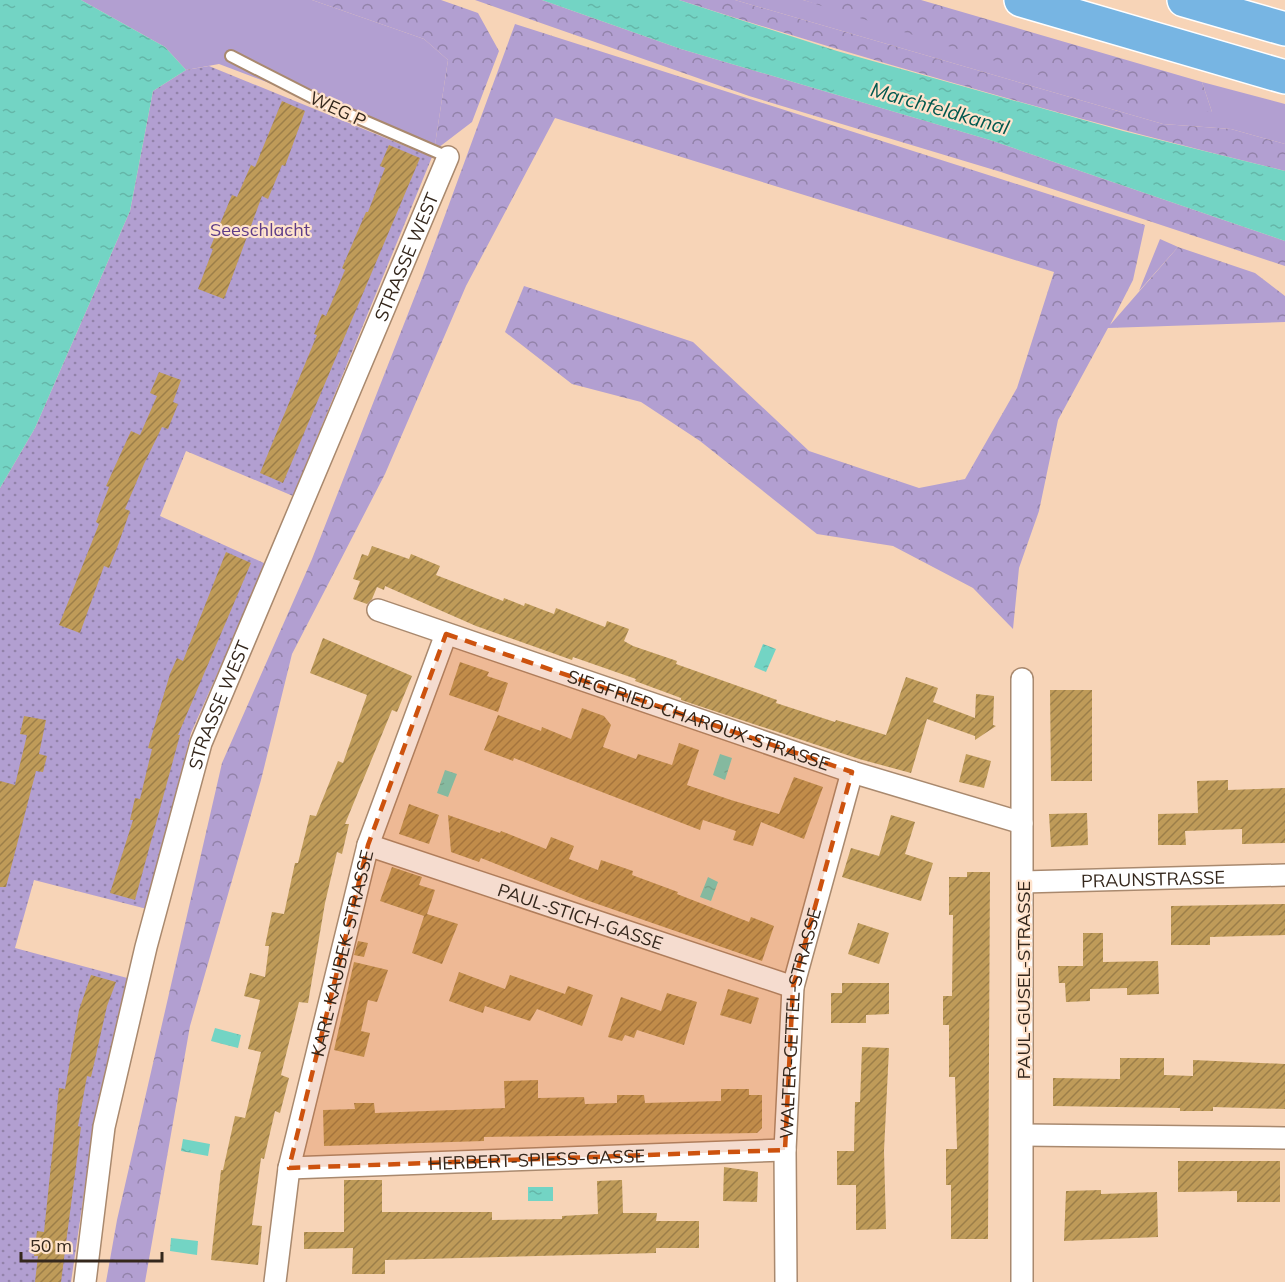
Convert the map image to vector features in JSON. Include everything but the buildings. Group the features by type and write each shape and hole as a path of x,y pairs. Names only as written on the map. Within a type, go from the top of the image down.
{"highway":[{"path":"1021,0 1285,77"},
{"path":"1184,0 1285,29"}],"street":[{"name":"STRASSE WEST","path":"85,1282 104,1127 146,947 201,743 448,157"},
{"name":"SIEGFRIED-CHAROUX-STRASSE","path":"378,610 852,772 1022,823"},
{"name":"KARL-KAUBEK-STRASSE","path":"275,1282 289,1168 368,845 446,634"},
{"name":"PAUL-GUSEL-STRASSE","path":"1022,679 1022,1282"},
{"name":"WALTER-GETTEL-STRASSE","path":"786,1282 785,1150 793,987 852,772"},
{"name":"PAUL-STICH-GASSE","path":"368,845 793,987"},
{"name":"PRAUNSTRASSE","path":"1023,882 1285,875"},
{"path":"1023,1135 1285,1138"},
{"name":"HERBERT-SPIESS-GASSE","path":"289,1168 785,1150"}],"lane":[{"name":"WEG P","path":"231,56 323,104 448,157"}],"highlighted area":[{"path":"446,634 852,772 793,987 785,1150 289,1168 368,845"}],"green space":[{"path":"81,0 312,0 424,39 448,60 434,151 323,103 219,64 186,70 165,47"},
{"path":"312,0 441,0 478,13 499,51 472,122 434,151 448,60 424,39"},
{"path":"475,0 542,0 681,49 990,140 1285,241 1285,266 1001,172 749,96"},
{"path":"679,0 735,0 1163,124 1231,129 1285,144 1285,171 980,91"},
{"path":"735,0 803,0 1212,112 1202,82 1285,104 1285,144 1231,129 1163,124"},
{"path":"803,0 921,0 1202,82 1212,112 1146,109"},
{"path":"515,24 1145,225 1133,280 1110,325 1178,247 1255,273 1285,296 1285,322 1108,328 1058,420 1039,511 1019,568 1013,629 973,588 893,546 817,534 700,441 641,402 572,384 505,332 524,286 693,342 809,451 919,488 965,479 1017,388 1054,272 555,118 466,286 385,474 292,654 261,780 190,1026 145,1282 106,1282 117,1220 222,763 312,559 422,278"},
{"name":"Seeschlacht","path":"209,66 432,157 293,496 186,451 160,516 266,564 191,733 147,909 34,880 15,948 131,979 94,1125 71,1282 0,1282 0,488 35,428 130,211 153,91 186,70"},
{"path":"1160,239 1178,247 1139,291"}],"water":[{"path":"0,0 81,0 165,47 186,70 153,91 130,211 35,428 0,488"},
{"name":"Marchfeldkanal","path":"542,0 679,0 837,51 1123,131 1285,171 1285,241 990,140 681,49"},
{"path":"763,644 776,649 766,672 754,667"},
{"path":"720,754 732,758 725,780 713,775"},
{"path":"445,770 457,774 448,797 437,793"},
{"path":"708,877 718,882 711,901 700,897"},
{"path":"215,1028 241,1035 238,1048 211,1041"},
{"path":"183,1139 210,1144 208,1156 181,1151"},
{"path":"528,1187 553,1187 553,1201 528,1201"},
{"path":"171,1238 198,1241 197,1255 170,1251"}]}
